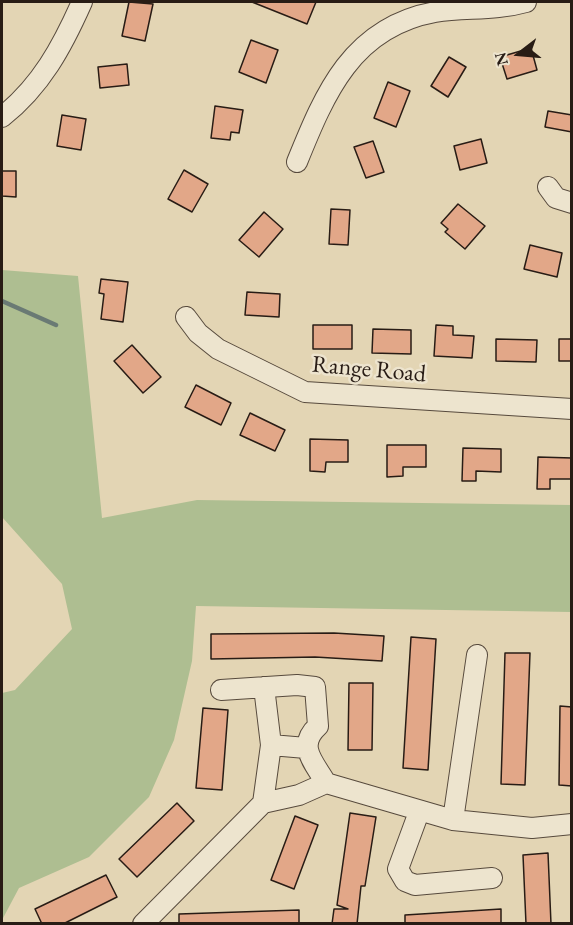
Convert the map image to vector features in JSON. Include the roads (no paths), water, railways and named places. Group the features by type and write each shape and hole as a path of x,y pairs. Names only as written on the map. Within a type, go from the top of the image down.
{"street":[{"path":"2,117 38,83 53,62 82,2"},
{"path":"297,162 333,82 350,59 375,38 399,24 437,12 488,10 526,2"},
{"path":"548,187 556,198 572,203"},
{"name":"Range Road","path":"186,317 198,333 218,349 305,392 572,410"},
{"path":"453,820 477,655"},
{"path":"221,690 297,685 315,687 318,726 308,735 306,748 326,783"},
{"path":"263,803 271,745 264,687"},
{"path":"271,745 306,748"},
{"path":"143,924 263,803 299,795 326,783 419,812 453,820 532,828 572,824"},
{"path":"419,812 398,869 405,881 415,885 492,878"}],"waterway":[{"path":"2,301 56,325"}]}
